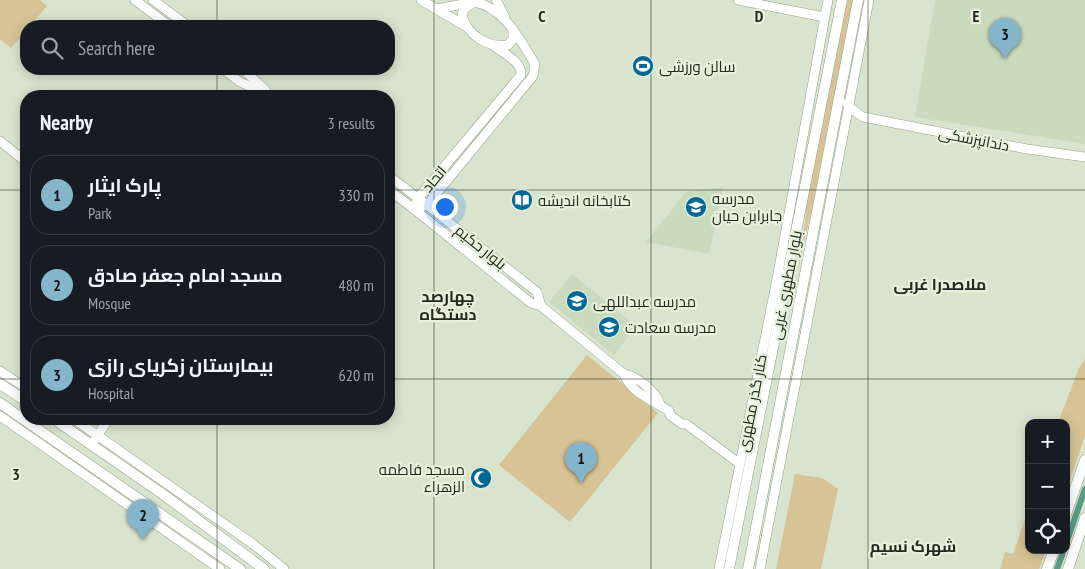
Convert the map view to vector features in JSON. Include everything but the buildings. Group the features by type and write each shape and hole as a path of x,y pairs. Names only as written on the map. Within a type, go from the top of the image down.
{"main road":[{"name":"بلوار مطهری غربی","path":"729,569 842,0"},
{"name":"بلوار مطهری غربی","path":"748,569 858,0"},
{"path":"789,267 797,274 806,271"},
{"path":"784,292 792,289 802,294"},
{"path":"0,384 20,397"},
{"path":"0,403 20,419"},
{"path":"28,425 64,453 137,497 240,569"},
{"path":"63,425 164,495 262,568"},
{"path":"1068,509 1085,460"},
{"path":"137,497 146,491 148,484"},
{"path":"156,510 157,499 164,495"},
{"path":"1068,569 1085,518"},
{"path":"1047,569 1053,554"}],"street":[{"path":"135,0 161,20"},
{"path":"154,0 180,20"},
{"path":"421,0 467,27 479,38 494,46 508,45 513,39 513,31"},
{"path":"496,0 507,22"},
{"path":"738,0 824,17"},
{"name":"کنار گذر مطهری","path":"718,569 754,394 828,0"},
{"path":"760,569 870,0"},
{"path":"437,9 474,1 487,6 507,22"},
{"path":"467,27 462,15 464,9 474,1"},
{"name":"اتحاد","path":"414,209 427,205 533,76 535,64 507,22"},
{"name":"اتحاد","path":"414,209 418,198 522,75 522,69 518,63 494,46"},
{"path":"231,75 240,82 258,90"},
{"path":"249,75 265,90"},
{"path":"841,88 849,108"},
{"name":"دندانپزشکی","path":"849,108 863,117 1027,149 1085,157"},
{"name":"دندانپزشکی","path":"846,122 863,117"},
{"path":"0,141 20,157"},
{"path":"794,184 808,169 799,156"},
{"path":"833,192 824,177 838,165"},
{"name":"بلوار حکیم","path":"395,181 537,292 541,306"},
{"name":"بلوار حکیم","path":"395,195 531,303 541,306 624,374 626,381 653,403 660,404 669,411 673,411 685,420 686,424 740,464"},
{"path":"0,371 20,384"},
{"path":"754,394 768,373"},
{"path":"784,388 791,411"},
{"path":"0,416 64,453 220,569"},
{"path":"83,425 253,544 284,569"},
{"path":"91,445 105,425"},
{"path":"731,509 738,526"},
{"path":"173,522 175,536"},
{"path":"253,544 262,568"}],"shaded area":[{"path":"0,0 40,0 47,6 35,20 20,20 20,38 11,48 0,39"},
{"path":"846,0 854,0 815,205 810,216 798,269 806,204"},
{"path":"935,0 1085,0 1085,144 915,117"},
{"name":"مدرسه جابرابن حیان","path":"723,187 709,254 646,242 686,192"},
{"path":"572,274 636,326 614,355 549,302"},
{"path":"587,355 658,413 570,522 499,465"},
{"path":"1085,359 1085,436 1070,479 1070,419 1060,419 1079,368"},
{"path":"795,474 822,478 838,489 821,569 776,569"},
{"path":"1025,519 1025,554 1045,554 1039,569 1000,569 1005,552 1013,554"}],"waterway":[{"path":"1070,532 1085,489"},
{"path":"1057,569 1063,554"}],"place":[{"name":"بیمارستان زکریای رازی","path":"1005,59"},
{"name":"سالن ورزشی","path":"643,66"},
{"name":"کتابخانه اندیشه","path":"522,200"},
{"name":"مدرسه جابرابن حیان","path":"696,207"},
{"name":"مدرسه عبداللهی","path":"577,301"},
{"name":"مدرسه سعادت","path":"609,327"},
{"name":"مسجد فاطمه الزهراء","path":"481,478"},
{"name":"پارک ایثار","path":"581,483"},
{"name":"مسجد امام جعفر صادق","path":"143,540"}],"district":[{"name":"ملاصدرا غربی","path":"940,284"},
{"name":"چهارصد دستگاه","path":"448,305"},
{"name":"شهرک نسیم","path":"913,546"}]}
